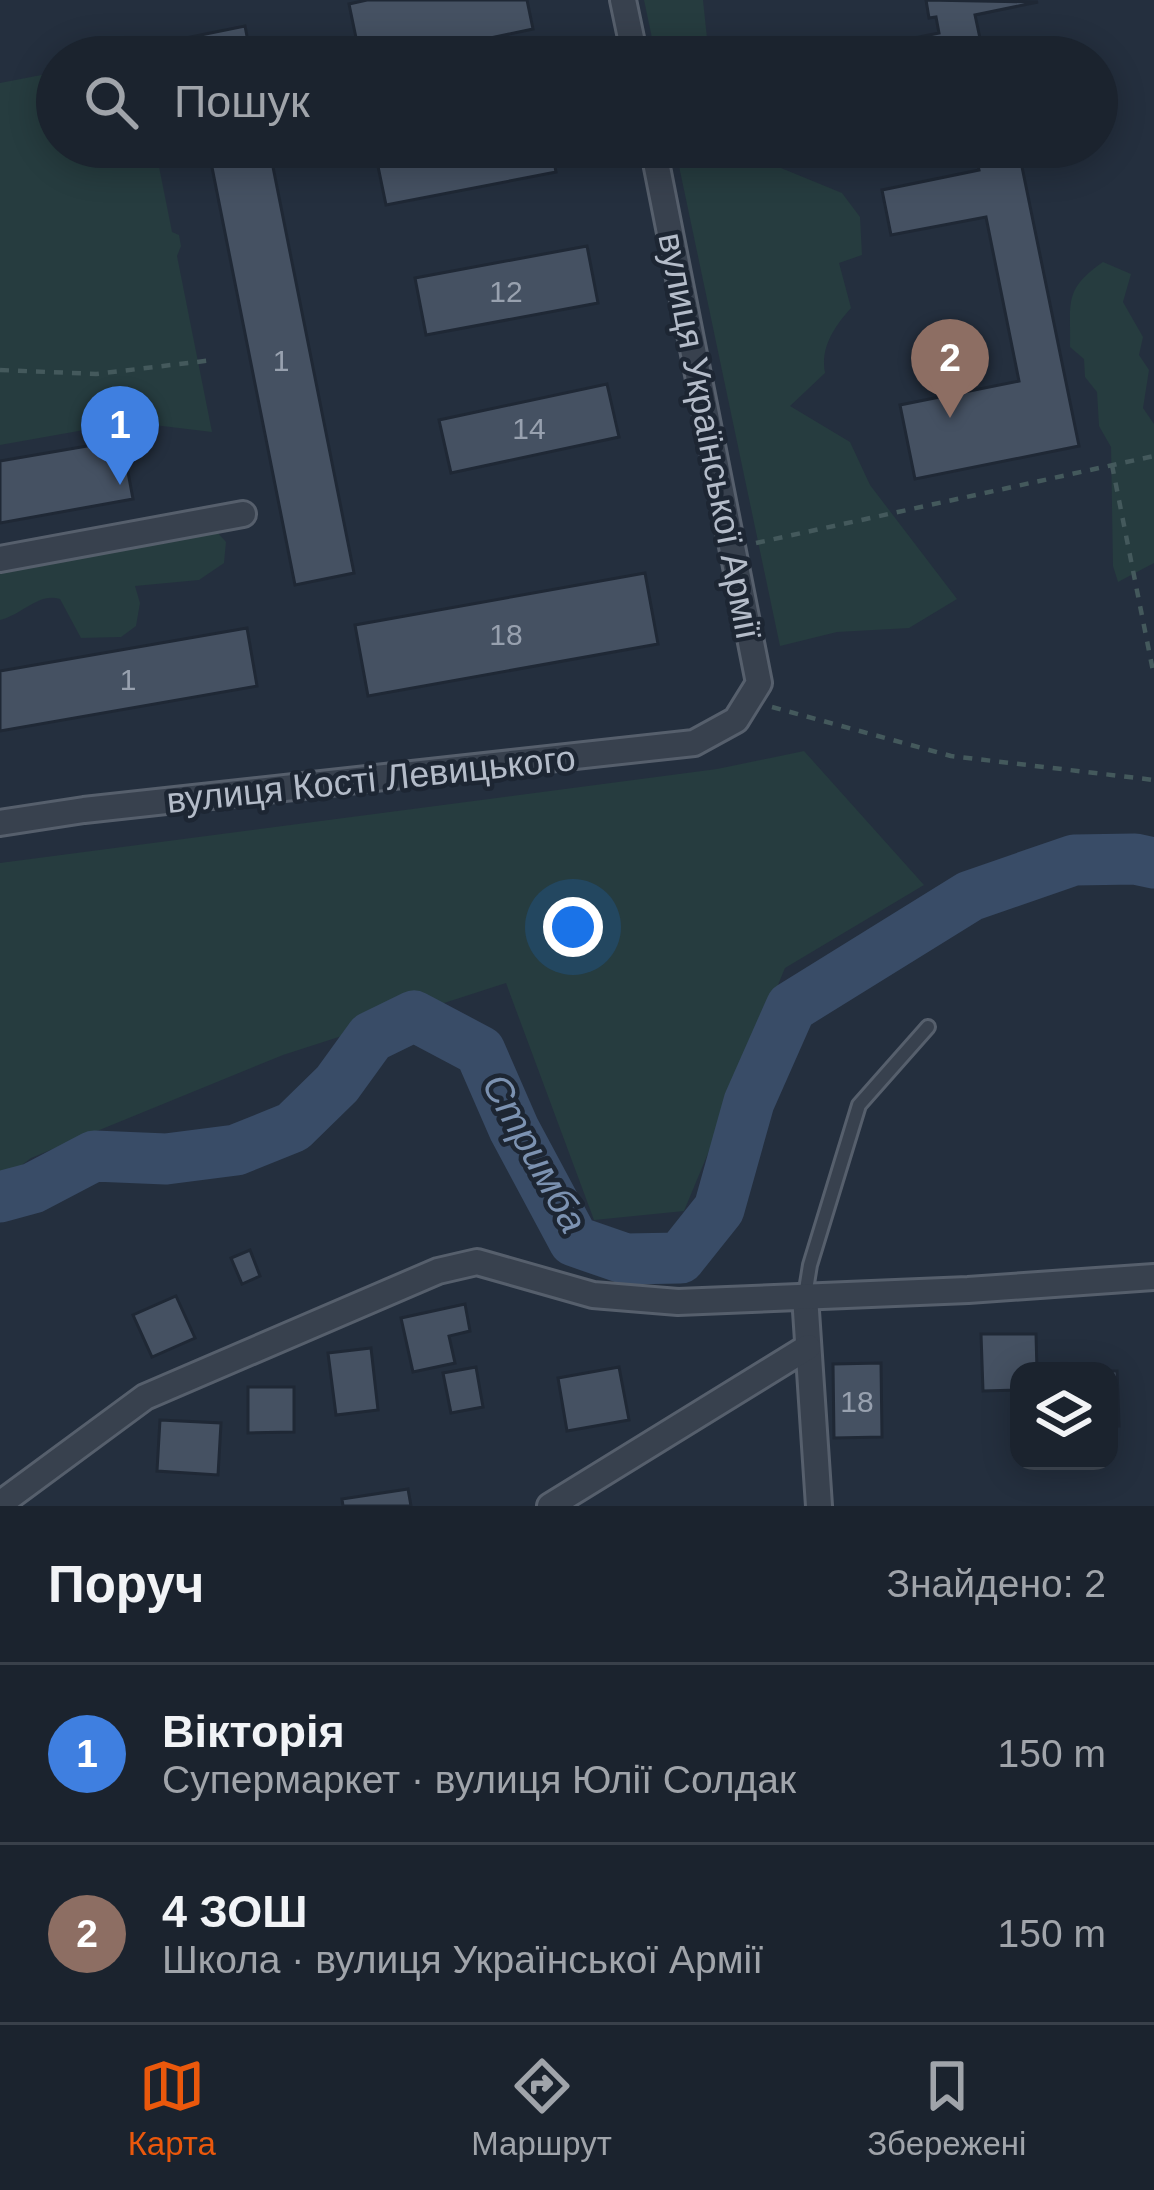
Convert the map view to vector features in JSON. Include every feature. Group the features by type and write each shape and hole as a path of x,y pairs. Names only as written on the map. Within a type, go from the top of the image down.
{"street":[{"path":"623,0 631,36"},
{"name":"вулиця Української Армії","path":"657,168 759,683 742,710"},
{"path":"0,560 243,514"},
{"name":"вулиця Кості Левицького","path":"0,823 694,743 742,710"},
{"path":"0,1504 145,1397 438,1271 477,1262 593,1294 678,1302 1154,1277"},
{"path":"805,1296 819,1506"},
{"path":"550,1506 808,1347"}],"lane":[{"path":"805,1296 822,1221 859,1105 928,1027"}],"path":[{"path":"0,370 96,374 213,360"},
{"path":"732,548 1154,456"},
{"path":"1112,465 1154,676"},
{"path":"742,710 951,756 1154,780"}],"green space":[{"path":"644,0 703,0 707,36 652,36"},
{"path":"36,76 36,168 159,168 172,232 179,235 177,256 212,432 129,422 0,445 0,83"},
{"path":"679,168 781,168 842,193 860,217 862,255 839,263 851,308 830,338 825,373 790,406 850,442 870,485 957,599 909,628 837,632 780,646"},
{"path":"1103,262 1131,274 1123,302 1143,337 1139,355 1149,370 1143,408 1154,424 1154,563 1118,582 1113,566 1111,447 1099,426 1097,392 1085,377 1084,359 1070,347 1075,289"},
{"path":"215,530 226,542 224,563 199,580 135,586 140,603 136,626 121,637 81,638 60,599 38,601 0,620 0,564"},
{"path":"804,751 924,885 785,968 684,1211 594,1220 506,983 283,1055 31,1158 0,1182 0,863 717,769"}],"building":[{"path":"527,0 533,29 500,36 356,36 349,4"},
{"path":"926,0 1038,2 975,15 980,36 924,36 939,33 936,17 929,18"},
{"path":"245,26 247,36 196,36"},
{"path":"212,168 273,168 354,573 295,585"},
{"path":"378,168 555,168 556,172 386,205"},
{"path":"1022,168 1079,446 915,479 900,405 1019,381 986,217 891,235 882,190 979,170"},
{"path":"587,246 598,303 426,335 415,278"},
{"path":"607,384 619,437 451,473 439,420"},
{"path":"122,440 133,499 0,523 0,461"},
{"path":"645,573 658,644 368,696 355,625"},
{"path":"247,628 257,686 0,731 0,671"},
{"path":"250,1250 260,1276 242,1284 231,1258"},
{"path":"176,1296 195,1338 152,1357 133,1315"},
{"path":"465,1304 470,1331 449,1336 455,1363 413,1372 401,1318"},
{"path":"981,1334 1036,1334 1037,1362 1010,1362 1010,1390 983,1391"},
{"path":"371,1348 378,1410 336,1415 328,1353"},
{"path":"881,1363 882,1437 834,1438 833,1364"},
{"path":"476,1367 483,1407 451,1413 443,1373"},
{"path":"619,1367 629,1420 567,1431 558,1378"},
{"path":"248,1387 294,1387 294,1432 248,1433"},
{"path":"160,1420 221,1423 218,1475 157,1471"},
{"path":"408,1489 411,1506 343,1506 342,1499"}],"waterway":[{"name":"Стримба","path":"0,1197 33,1188 94,1156 166,1159 236,1150 293,1127 337,1084 371,1037 414,1016 480,1051 514,1129 574,1241 626,1259 680,1258 719,1209 749,1102 791,1007 970,896 1074,860 1154,863"}],"place":[{"name":"4 ЗОШ","path":"950,418"},
{"name":"Вікторія","path":"120,485"}]}
